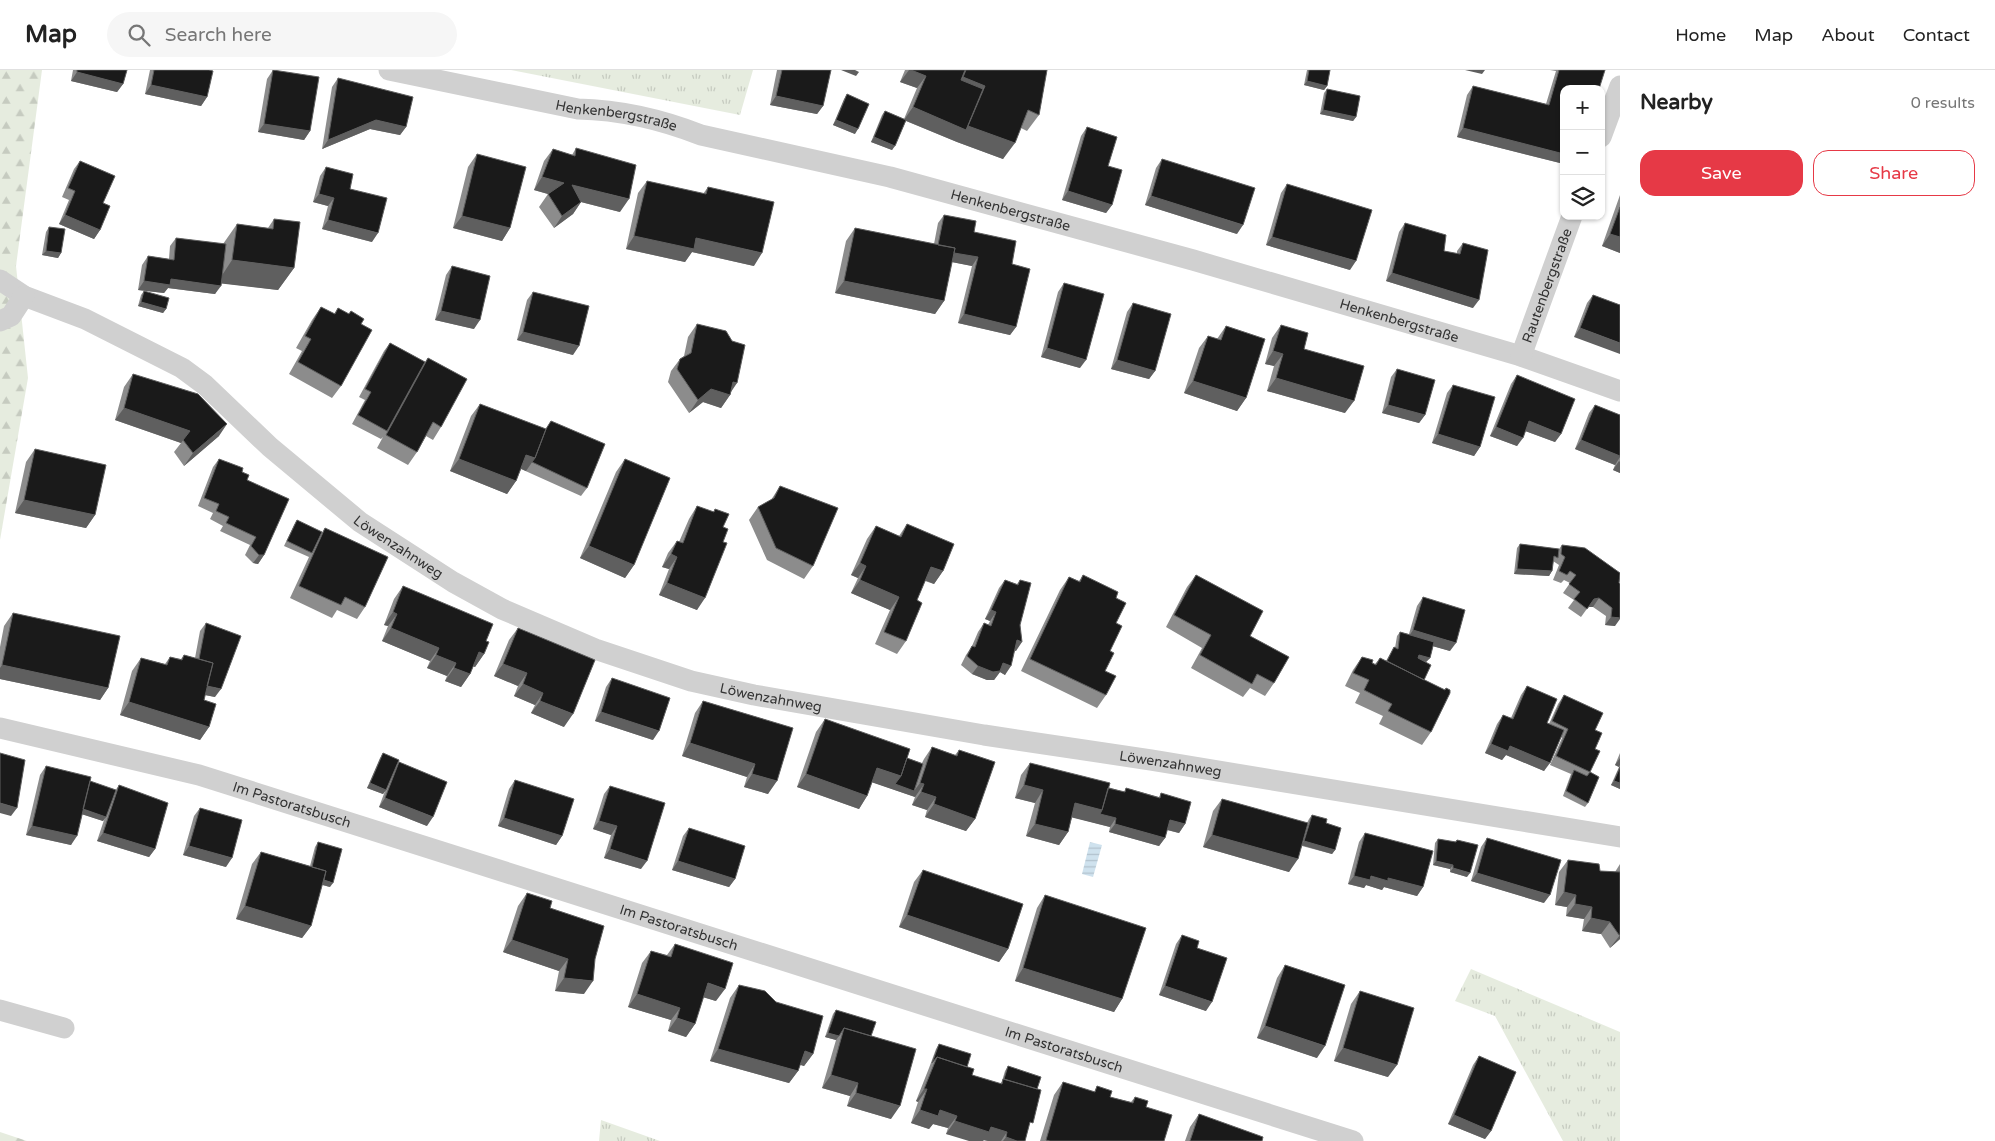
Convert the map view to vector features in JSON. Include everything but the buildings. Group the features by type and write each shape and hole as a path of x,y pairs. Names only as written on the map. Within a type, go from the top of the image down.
{"street":[{"name":"Henkenbergstraße","path":"390,70 578,109 604,110 682,127 701,135 890,177 1193,260 1521,356 1620,391"},
{"path":"1604,130 1620,86"},
{"name":"Rautenbergstraße","path":"1521,356 1571,220"},
{"path":"0,280 24,296 11,316 0,321"},
{"name":"Löwenzahnweg","path":"24,296 85,319 182,368 205,385 270,446 360,522 453,582 502,609 595,649 691,681 754,695 984,735 1161,761 1620,837"},
{"name":"Im Pastoratsbusch","path":"0,728 198,775 1354,1141"},
{"path":"0,1010 64,1028"}],"green space":[{"path":"0,70 42,70 16,266 28,378 0,540"},
{"path":"511,70 753,70 740,115"},
{"path":"1471,969 1620,1032 1620,1141 1563,1141 1495,1016 1455,1001"},
{"path":"601,1120 660,1141 599,1141"},
{"path":"0,1132 27,1141 0,1141"}],"water":[{"path":"1090,842 1102,845 1093,877 1082,874"}]}
